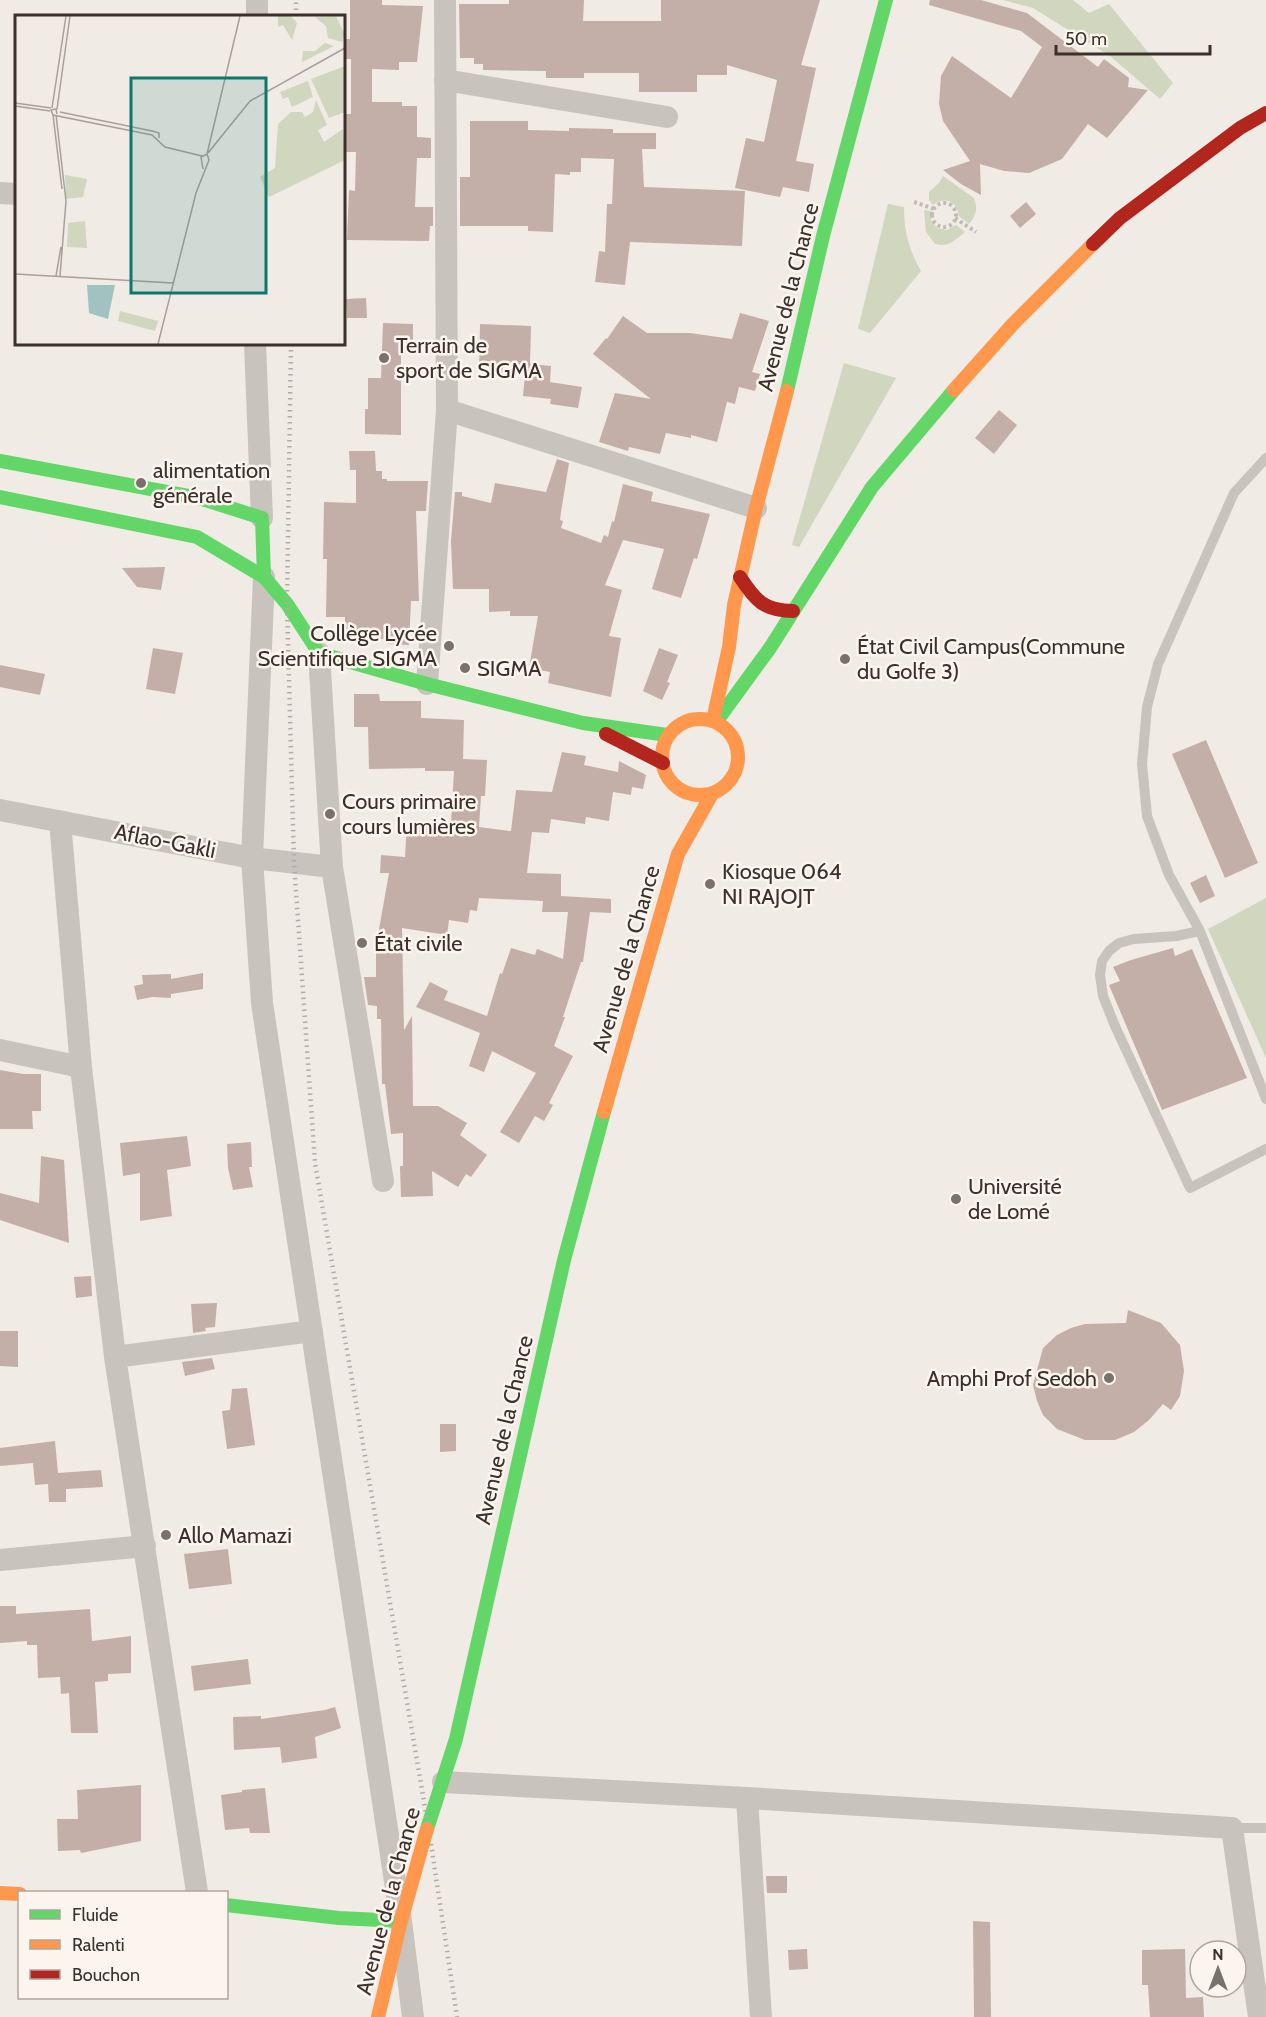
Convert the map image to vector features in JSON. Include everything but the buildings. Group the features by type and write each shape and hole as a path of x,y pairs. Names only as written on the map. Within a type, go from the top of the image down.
{"main road":[{"name":"Avenue de la Chance","path":"715,721 729,647 734,605 756,508 796,356 823,236 886,0"},
{"path":"715,721 771,648 872,487 939,406 1012,324 1120,218 1240,128 1266,113"},
{"path":"0,461 199,498 262,518 264,578"},
{"path":"0,496 197,537 264,578 287,604 319,653 427,684 584,723 667,735"},
{"path":"740,578 753,599 765,607 782,612 793,611"},
{"name":"Avenue de la Chance","path":"709,679 734,605"},
{"path":"747,703 771,648"},
{"path":"670,781 684,792 702,796 712,794 727,785 737,770 739,752 735,730 693,714 667,735 662,748 663,763 670,781 679,797 678,809"},
{"path":"584,723 663,763"},
{"name":"Avenue de la Chance","path":"378,2017 401,1921 456,1738 564,1260 616,1068 678,854 712,794"},
{"name":"Avenue de la Chance","path":"678,831 678,854"},
{"path":"0,1893 18,1894"},
{"path":"228,1905 339,1918 401,1921"}],"street":[{"path":"256,15 257,0"},
{"path":"427,684 447,410 445,0"},
{"path":"445,80 667,117"},
{"path":"0,193 15,195"},
{"path":"255,345 262,518"},
{"path":"447,410 756,508"},
{"path":"264,578 252,858 262,1003 401,1921 413,2017"},
{"path":"319,653 332,867 383,1181"},
{"name":"Aflao-Gakli","path":"0,810 252,858 332,867"},
{"path":"60,821 81,1067 115,1357 197,1891"},
{"path":"0,1050 81,1067"},
{"path":"115,1357 312,1331"},
{"path":"0,1560 145,1545"},
{"path":"443,1782 1232,1828 1259,2017"},
{"path":"747,1798 761,2017"}],"lane":[{"path":"1266,458 1234,494 1158,664 1147,707 1142,764 1147,816 1169,875 1200,931 1266,1099"},
{"path":"1200,931 1119,943 1102,961 1100,975 1103,996 1190,1188 1266,1149"},
{"path":"1232,1828 1266,1828"}],"path":[{"path":"914,202 934,208"},
{"path":"941,203 949,204 955,210 956,218 950,225 941,226 934,221 934,208 941,203"},
{"path":"956,218 976,232"}],"green space":[{"path":"1003,0 1073,0 1089,13 1109,4 1173,83 1160,99 1110,56 1033,8"},
{"path":"943,176 974,198 976,212 969,224 959,216 956,207 950,202 942,201 933,205 929,200 929,192"},
{"path":"888,204 904,207 908,240 921,271 870,333 858,329"},
{"path":"924,210 930,211 931,221 937,228 947,230 956,225 965,232 948,244 935,244 926,232"},
{"path":"844,363 896,378 799,547 792,545"},
{"path":"1266,898 1266,1058 1208,929"}],"railway":[{"path":"296,0 296,15"},
{"path":"291,345 287,604 294,863 315,1163 428,1825"},
{"path":"431,1844 457,2017"}],"traffic: fast":[{"path":"787,391 823,236 886,0"},
{"path":"716,722 770,648 872,487 954,390"},
{"path":"0,461 199,498 262,518 264,577"},
{"path":"0,497 197,537 264,577 287,604 319,653 427,684 583,723 667,735"},
{"path":"427,1829 456,1739 564,1260 604,1112"},
{"path":"228,1905 339,1918 401,1921"}],"traffic: slow":[{"path":"954,390 1013,324 1093,244"},
{"path":"713,720 729,647 734,605 756,508 787,391"},
{"path":"708,719 721,725 732,736 738,749 738,757 736,772 721,789 708,795 692,795 679,789 664,772 662,749 668,736 685,721 708,719"},
{"path":"604,1112 678,854 712,794"},
{"path":"378,2017 401,1921 427,1829"},
{"path":"0,1893 18,1894"}],"traffic: jam":[{"path":"1093,244 1120,218 1240,128 1266,113"},
{"path":"740,577 761,603 775,609 793,611"},
{"path":"606,734 663,763"}],"place":[{"name":"Terrain de sport de SIGMA","path":"384,358"},
{"name":"alimentation générale","path":"141,483"},
{"name":"Collège Lycée Scientifique SIGMA","path":"449,646"},
{"name":"État Civil Campus(Commune du Golfe 3)","path":"845,659"},
{"name":"SIGMA","path":"465,668"},
{"name":"Cours primaire cours lumières","path":"330,814"},
{"name":"Kiosque 064 NI RAJOJT","path":"710,884"},
{"name":"État civile","path":"362,943"},
{"name":"Université de Lomé","path":"956,1199"},
{"name":"Amphi Prof Sedoh","path":"1109,1378"},
{"name":"Allo Mamazi","path":"166,1535"}]}
